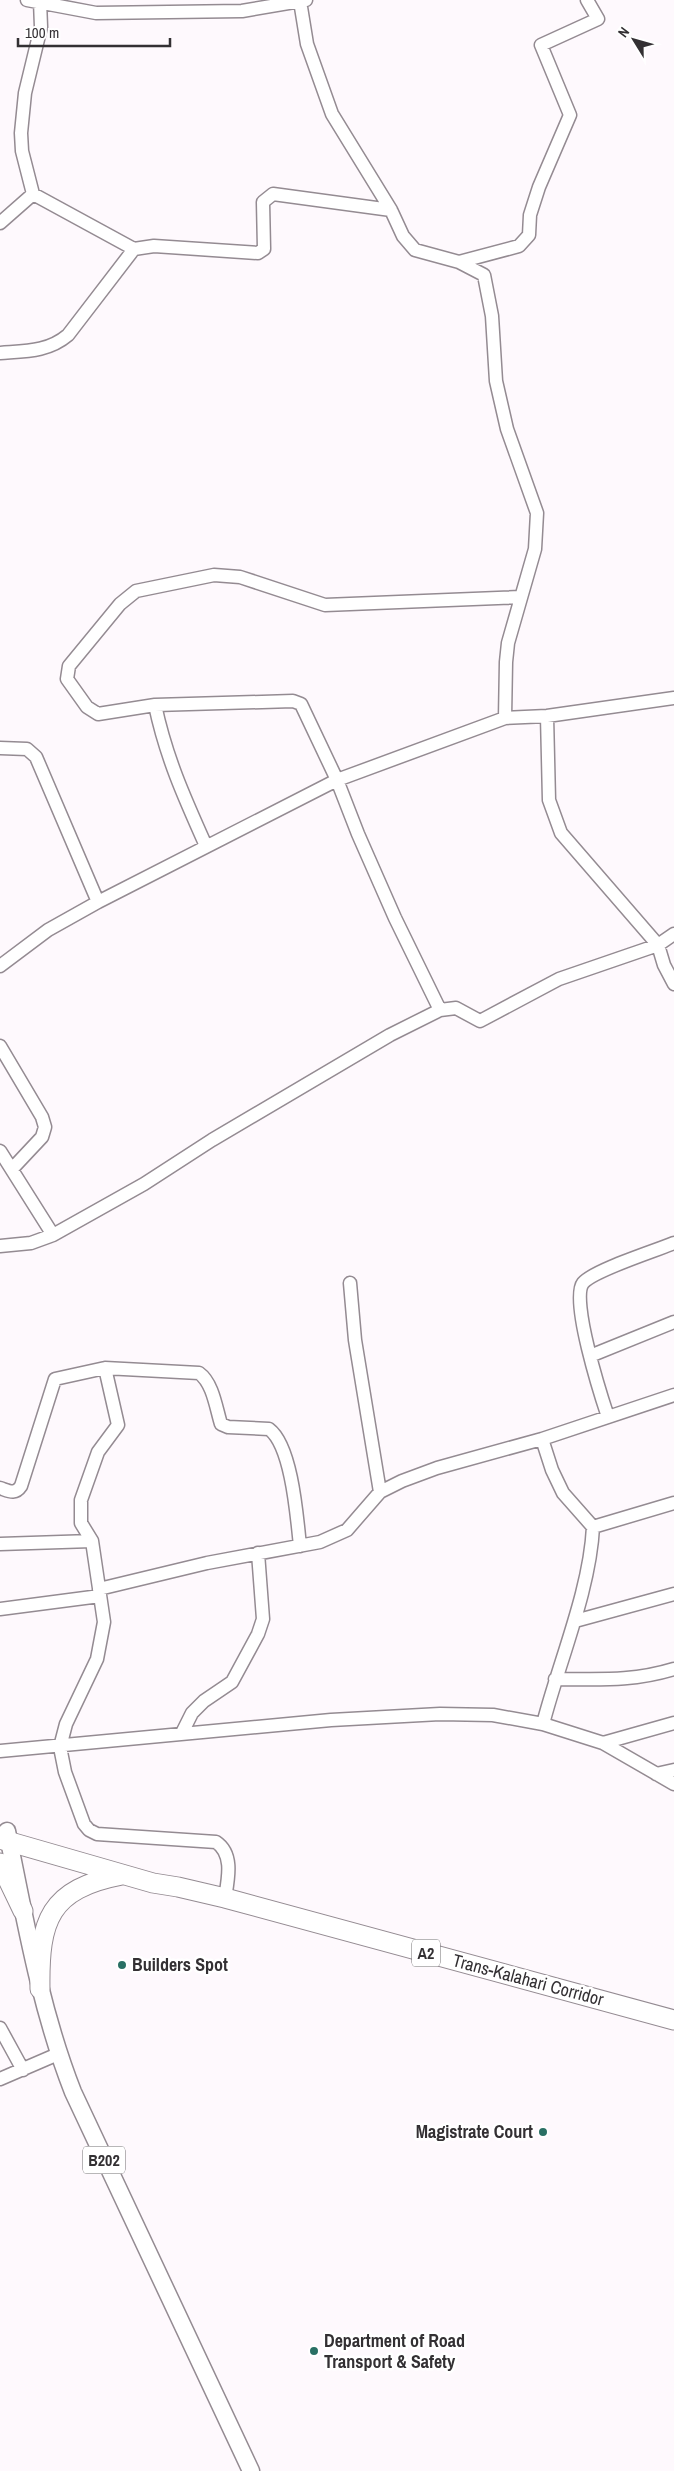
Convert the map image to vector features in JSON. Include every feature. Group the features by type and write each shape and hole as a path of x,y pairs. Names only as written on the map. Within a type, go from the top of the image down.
{"highway":[{"name":"Trans-Kalahari Corridor","path":"4,1835 156,1876 178,1887"},
{"name":"Trans-Kalahari Corridor","path":"4,1835 153,1884 178,1887 225,1898 674,2020"},
{"path":"0,1863 23,1911"},
{"path":"40,1989 40,1944 44,1930 57,1907 70,1894 90,1883 123,1875"}],"main road":[{"name":"B202","path":"4,1835 40,1989 58,2054 73,2092 252,2471"}],"street":[{"path":"391,210 272,194 263,202 264,249 258,253 172,246 134,249 33,194 22,151 21,133 25,94 41,27 33,0 96,13 242,11 303,1 307,44 332,114 391,210 403,236 415,250 459,262 484,275 492,316 496,381 507,429 537,513 535,549 520,597 506,662 505,718"},
{"path":"459,262 519,246 529,235 530,215 539,187 570,115 541,45 598,19 587,0"},
{"path":"0,223 33,194"},
{"path":"0,353 44,349 57,344 68,335 134,249"},
{"path":"440,1010 358,834 337,780 303,707 298,702 238,701 155,705 98,714 86,706 67,679 70,666 120,604 136,591 214,575 240,577 325,604 520,597"},
{"path":"0,966 48,930 98,902 337,780 505,718 548,716 674,698"},
{"path":"155,705 162,738 174,776 206,846"},
{"path":"548,716 549,800 561,833 658,945 664,965 674,984"},
{"path":"0,748 27,749 36,757 98,902"},
{"path":"0,1246 31,1243 53,1235 144,1184 212,1140 397,1030 440,1010 456,1008 480,1021 559,979 658,945 674,934"},
{"path":"0,1046 42,1117 45,1127 42,1137 12,1170"},
{"path":"0,1151 53,1235"},
{"path":"608,1417 590,1356 579,1298 581,1286 584,1281 602,1272 674,1243"},
{"path":"350,1283 355,1340 380,1492"},
{"path":"590,1356 674,1322"},
{"path":"0,1488 12,1492 18,1491 21,1486 55,1379 105,1368 199,1373 205,1377 209,1385 221,1424 228,1427 269,1429 281,1444 295,1498 300,1546"},
{"path":"105,1368 118,1425 98,1452 81,1500 81,1522 92,1541 104,1622 97,1659 66,1724 60,1746 66,1772 84,1824 89,1830 97,1834 216,1842 222,1846 227,1854 228,1876 225,1898"},
{"path":"0,1609 99,1593 258,1553 320,1542 347,1530 380,1492 402,1481 436,1468 542,1439 674,1395"},
{"path":"542,1439 552,1470 563,1493 594,1526"},
{"path":"594,1526 674,1502"},
{"path":"543,1724 574,1621 594,1526"},
{"path":"0,1544 92,1541"},
{"path":"182,1733 192,1714 204,1702 232,1682 258,1634 263,1619 258,1553"},
{"path":"574,1621 674,1594"},
{"path":"555,1679 624,1680 647,1678 674,1670"},
{"path":"0,1751 331,1720 440,1714 493,1715 543,1724 604,1743 674,1784"},
{"path":"604,1743 674,1723"},
{"path":"656,1774 674,1770"},
{"path":"0,2028 22,2070"},
{"path":"0,2079 58,2054"}],"place":[{"name":"Builders Spot","path":"122,1965"},
{"name":"Magistrate Court","path":"543,2132"},
{"name":"Department of Road Transport & Safety","path":"314,2351"}]}
